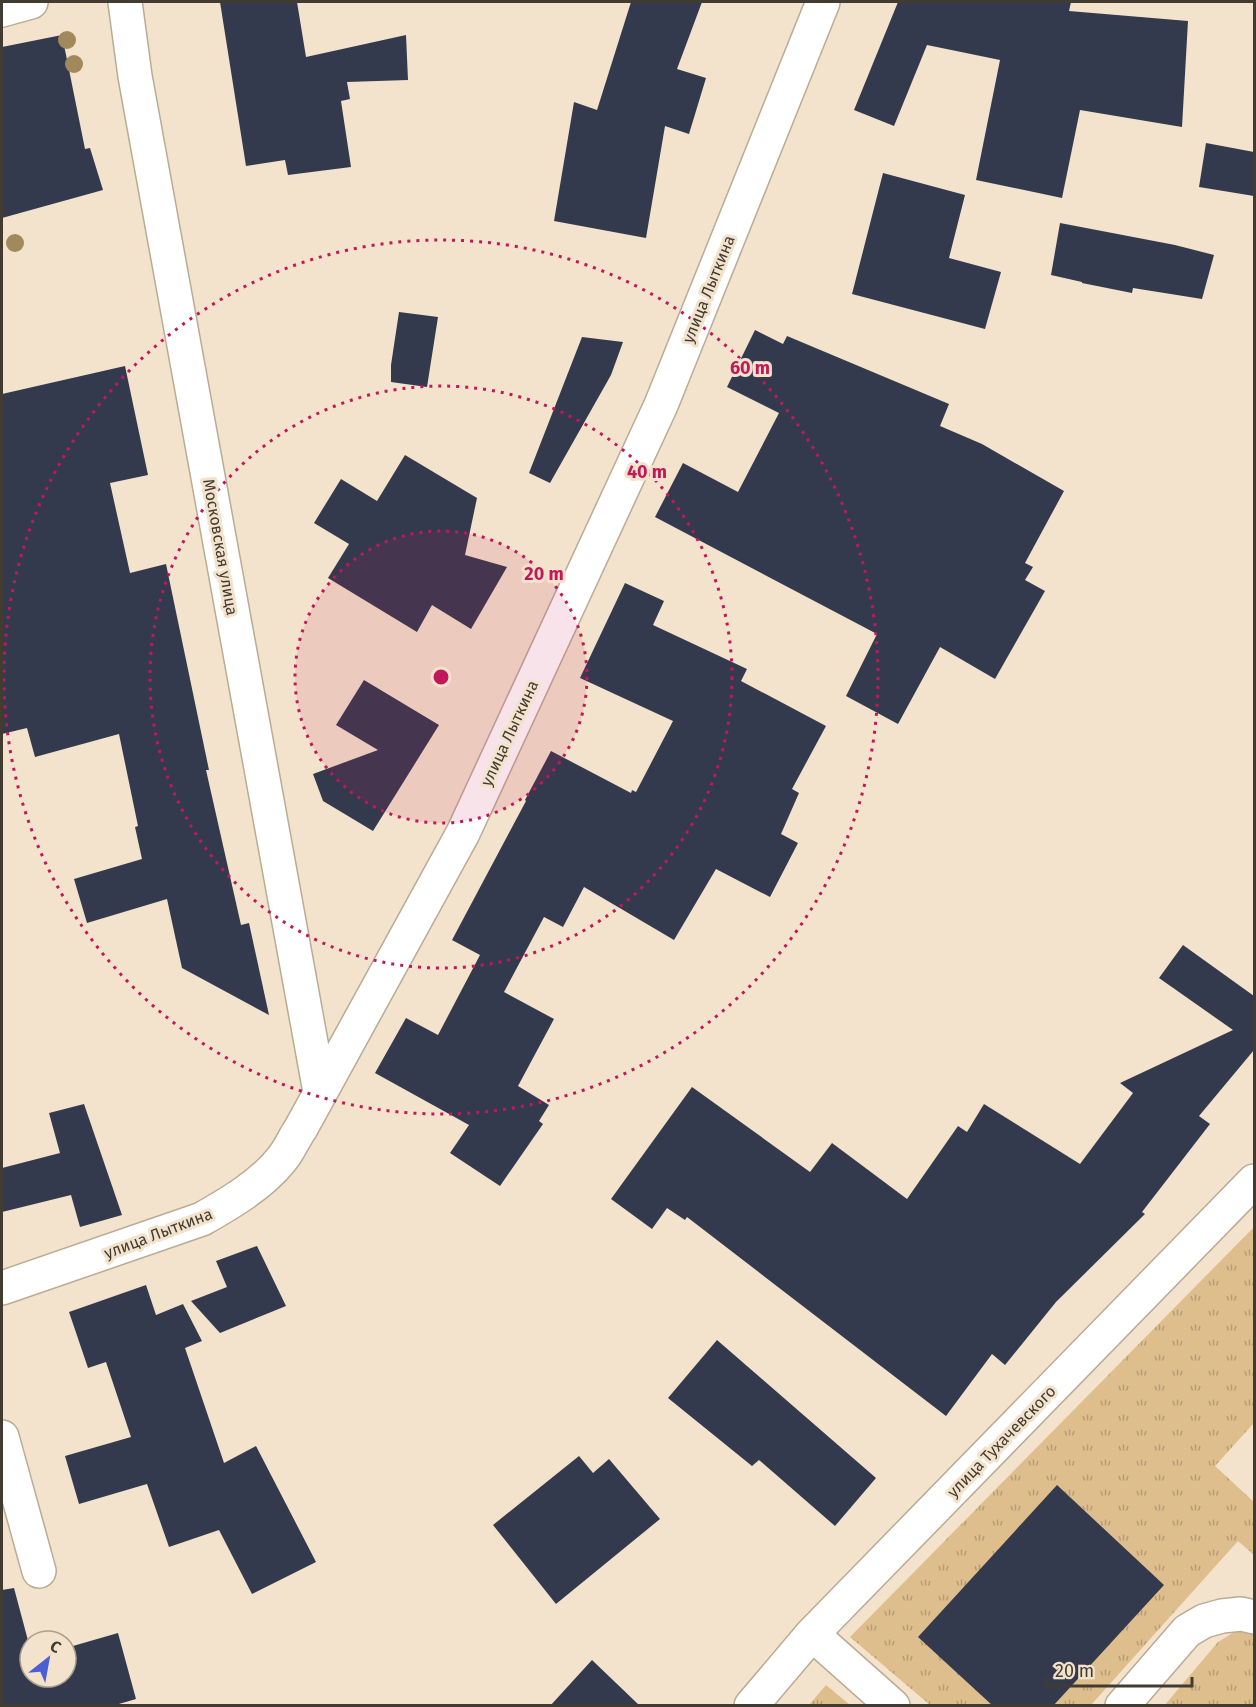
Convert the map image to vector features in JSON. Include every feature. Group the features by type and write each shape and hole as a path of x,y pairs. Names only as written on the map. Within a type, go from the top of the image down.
{"street":[{"path":"2,10 31,2"},
{"name":"Московская улица","path":"125,2 135,76 320,1092"},
{"name":"улица Лыткина","path":"2,1288 202,1219 230,1203 281,1160 462,832 662,405 823,2"},
{"name":"улица Тухачевского","path":"751,1706 812,1634 1254,1181"},
{"path":"2,1437 39,1571"},
{"path":"1122,1706 1187,1631 1204,1621 1222,1616 1241,1614 1254,1617"},
{"path":"812,1634 893,1706"}],"green space":[{"path":"1254,1227 1254,1423 1215,1466 1254,1502 1254,1555 1238,1541 1091,1705 930,1705 850,1637"},
{"path":"1254,1630 1254,1705 1164,1706 1218,1642 1236,1631"},
{"path":"826,1685 850,1705 809,1705"}],"building":[{"path":"220,2 297,2 306,57 406,35 408,80 347,82 350,99 341,101 351,167 288,175 285,160 246,166"},
{"path":"631,2 702,2 677,69 706,78 689,134 665,126 646,238 554,221 574,102 597,110"},
{"path":"898,2 1071,2 1069,11 1188,21 1182,127 1080,110 1062,198 976,180 1000,60 927,45 894,126 854,110"},
{"path":"62,35 85,149 90,148 103,190 2,218 2,47"},
{"path":"1206,143 1254,152 1254,196 1199,187"},
{"path":"883,173 965,195 949,258 1001,272 985,329 852,294"},
{"path":"1060,223 1175,245 1214,255 1202,299 1133,288 1132,293 1051,275"},
{"path":"399,312 438,317 427,387 391,382 391,365"},
{"path":"755,330 783,344 787,336 949,404 940,426 982,444 1064,491 1025,563 1033,567 1025,580 1045,591 995,679 940,647 898,724 846,696 877,634 655,517 683,463 738,492 779,413 727,387"},
{"path":"582,337 623,342 611,375 550,483 529,473"},
{"path":"125,366 148,475 110,483 130,573 166,564 209,770 206,770 241,925 249,923 269,1015 182,968 167,899 87,923 74,879 142,859 135,827 138,826 119,734 35,757 27,728 2,734 2,394"},
{"path":"405,455 477,498 465,555 507,567 471,629 432,605 417,632 328,578 349,544 314,523 341,479 377,501"},
{"path":"625,583 664,601 653,625 747,669 741,681 826,726 792,789 799,793 781,834 798,843 770,897 716,869 674,940 584,887 563,927 544,917 504,992 554,1019 518,1086 549,1105 539,1121 543,1124 500,1186 450,1153 469,1125 375,1073 406,1018 438,1035 480,955 452,940 551,751 631,793 632,790 636,792 673,721 580,678"},
{"path":"364,680 439,725 373,831 323,801 313,774 378,750 336,725"},
{"path":"1183,945 1254,996 1254,1050 1199,1116 1210,1124 1142,1212 1145,1214 1056,1302 1005,1365 992,1354 946,1416 687,1217 685,1220 667,1208 652,1229 611,1199 692,1087 810,1172 832,1143 907,1199 958,1126 967,1132 984,1104 1080,1164 1133,1093 1120,1083 1233,1030 1159,978"},
{"path":"84,1104 122,1215 80,1227 71,1195 2,1212 2,1168 60,1153 49,1113"},
{"path":"257,1246 286,1306 220,1333 191,1301 227,1287 216,1261"},
{"path":"146,1285 156,1315 183,1304 202,1341 185,1348 224,1463 256,1446 316,1562 252,1594 219,1530 169,1547 147,1484 79,1504 65,1456 131,1437 106,1362 88,1368 69,1312"},
{"path":"717,1340 876,1478 835,1526 759,1460 752,1466 668,1398"},
{"path":"579,1456 593,1473 609,1459 660,1519 556,1604 493,1525"},
{"path":"1057,1485 1164,1585 1053,1706 993,1706 918,1637"},
{"path":"14,1588 25,1629 18,1629 18,1689 78,1689 78,1645 118,1633 136,1699 112,1706 2,1706 2,1590"},
{"path":"592,1660 640,1706 550,1706"}]}
